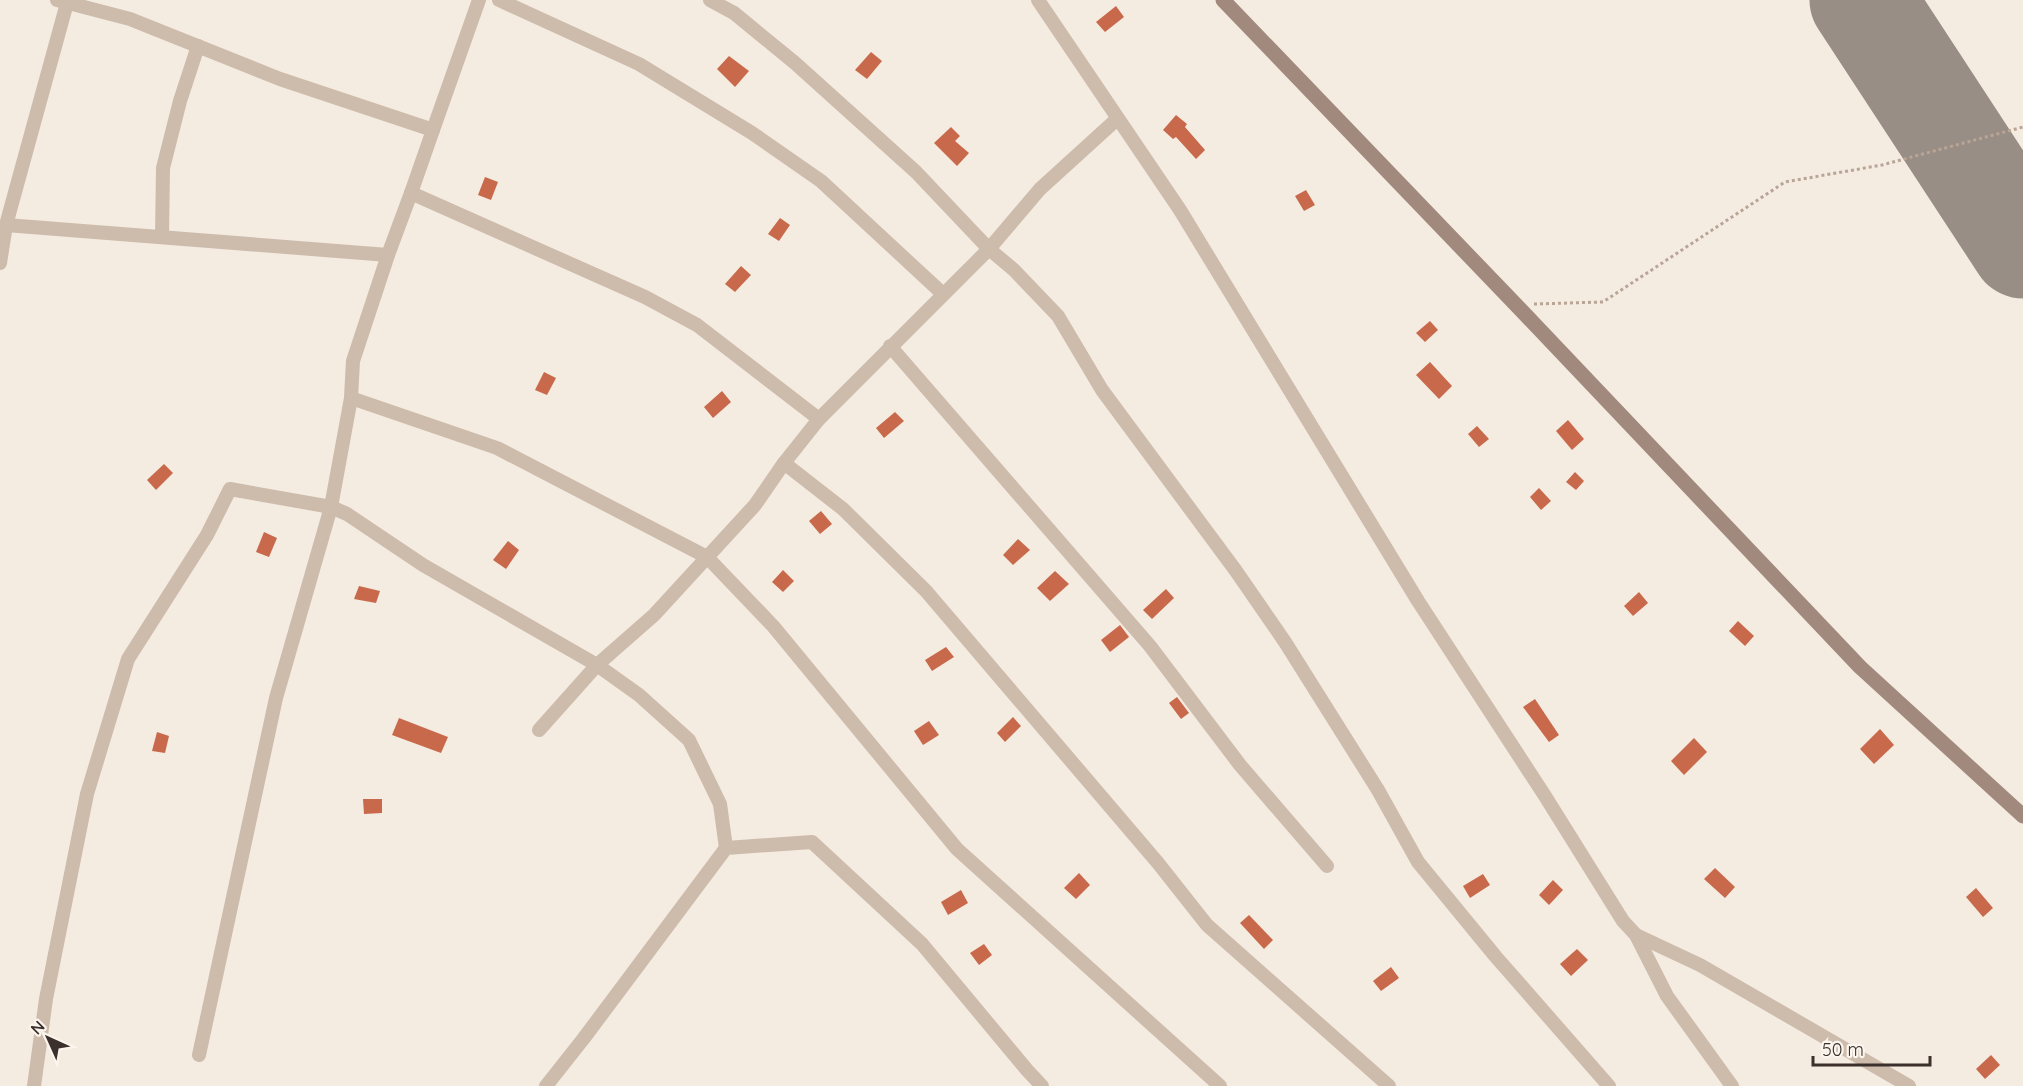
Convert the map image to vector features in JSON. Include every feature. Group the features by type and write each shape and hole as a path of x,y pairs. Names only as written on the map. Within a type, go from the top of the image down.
{"main road":[{"path":"1223,0 1860,667 2023,816"}],"street":[{"path":"200,1055 276,698 331,507 351,398 353,361 388,255 479,0"},
{"path":"499,0 639,64 752,133 821,181 943,294"},
{"path":"710,0 734,13 795,63 916,172 989,249 1014,270 1058,316 1102,390 1286,642 1377,790 1418,862 1496,957 1608,1086"},
{"path":"1038,0 1186,220 1418,601 1623,921 1636,935 1667,996 1732,1086"},
{"path":"0,263 6,225 6,200 62,1 130,19 280,79 433,130"},
{"path":"162,237 163,168 180,101 198,46"},
{"path":"539,730 597,665 654,615 755,505 784,463 819,419 989,249 1040,189 1117,119"},
{"path":"411,193 645,297 697,325 819,419"},
{"path":"6,225 388,255"},
{"path":"890,346 1150,645 1240,765 1327,866"},
{"path":"351,398 498,448 707,557 773,626 957,849 1220,1086"},
{"path":"784,463 843,509 926,591 1158,863 1207,925 1389,1086"},
{"path":"34,1086 46,999 87,794 128,659 207,535 230,489 331,507 348,514 423,565 597,665 639,695 689,740 720,804 726,848 546,1086"},
{"path":"726,848 812,842 922,944 1042,1086"},
{"path":"1636,935 1700,965 1909,1086"}],"path":[{"path":"1520,309 1538,303 1603,302 1785,182 1882,165 2023,127"}],"building":[{"path":"1116,6 1124,17 1105,32 1096,22"},
{"path":"871,52 882,61 867,79 855,70"},
{"path":"729,56 749,71 735,87 717,69"},
{"path":"1176,115 1187,124 1185,127 1205,150 1196,159 1176,137 1173,139 1163,130"},
{"path":"951,127 960,136 955,141 969,153 957,166 934,143"},
{"path":"485,177 498,182 491,200 478,195"},
{"path":"1306,190 1315,205 1304,211 1295,196"},
{"path":"780,218 790,225 779,241 768,234"},
{"path":"741,266 751,275 735,292 725,284"},
{"path":"1430,321 1438,330 1425,342 1416,333"},
{"path":"1430,362 1452,386 1439,399 1416,375"},
{"path":"544,372 556,378 547,395 535,390"},
{"path":"722,391 731,402 713,418 704,407"},
{"path":"895,412 904,421 884,438 876,428"},
{"path":"1568,420 1584,439 1572,450 1556,431"},
{"path":"1477,426 1489,439 1479,447 1468,434"},
{"path":"164,464 173,473 156,490 147,480"},
{"path":"1575,472 1584,481 1576,490 1566,482"},
{"path":"1539,488 1551,501 1541,510 1530,497"},
{"path":"821,511 832,524 820,534 809,521"},
{"path":"264,532 277,538 269,557 256,552"},
{"path":"1018,539 1030,550 1013,565 1003,555"},
{"path":"508,541 519,550 506,569 493,560"},
{"path":"783,570 794,581 783,592 772,582"},
{"path":"1055,571 1069,584 1050,601 1037,588"},
{"path":"359,586 380,591 376,603 354,599"},
{"path":"1166,589 1174,598 1152,619 1143,610"},
{"path":"1639,592 1648,603 1633,616 1624,606"},
{"path":"1738,621 1754,636 1745,646 1729,631"},
{"path":"1120,625 1129,637 1110,652 1101,640"},
{"path":"946,647 954,657 932,671 925,660"},
{"path":"1177,697 1189,713 1181,719 1169,703"},
{"path":"1535,699 1559,735 1549,742 1523,707"},
{"path":"1013,717 1021,726 1005,742 997,733"},
{"path":"399,718 448,737 441,753 392,735"},
{"path":"929,721 939,735 923,745 914,731"},
{"path":"1880,729 1894,745 1874,764 1860,749"},
{"path":"157,732 169,736 165,753 152,751"},
{"path":"1694,738 1707,752 1684,775 1671,761"},
{"path":"363,799 382,799 382,813 364,814"},
{"path":"1715,868 1735,887 1725,898 1704,879"},
{"path":"1079,873 1090,885 1076,899 1064,888"},
{"path":"1483,874 1490,885 1470,898 1463,886"},
{"path":"1553,880 1563,890 1549,905 1539,895"},
{"path":"1976,888 1993,908 1983,917 1966,897"},
{"path":"961,890 968,903 948,915 941,902"},
{"path":"1249,915 1273,940 1264,949 1240,923"},
{"path":"984,944 992,955 979,965 970,953"},
{"path":"1577,949 1588,960 1571,976 1560,964"},
{"path":"1391,967 1399,978 1381,991 1373,981"},
{"path":"1991,1055 2000,1065 1985,1079 1976,1069"}],"runway":[{"path":"1862,0 2023,246"}]}
